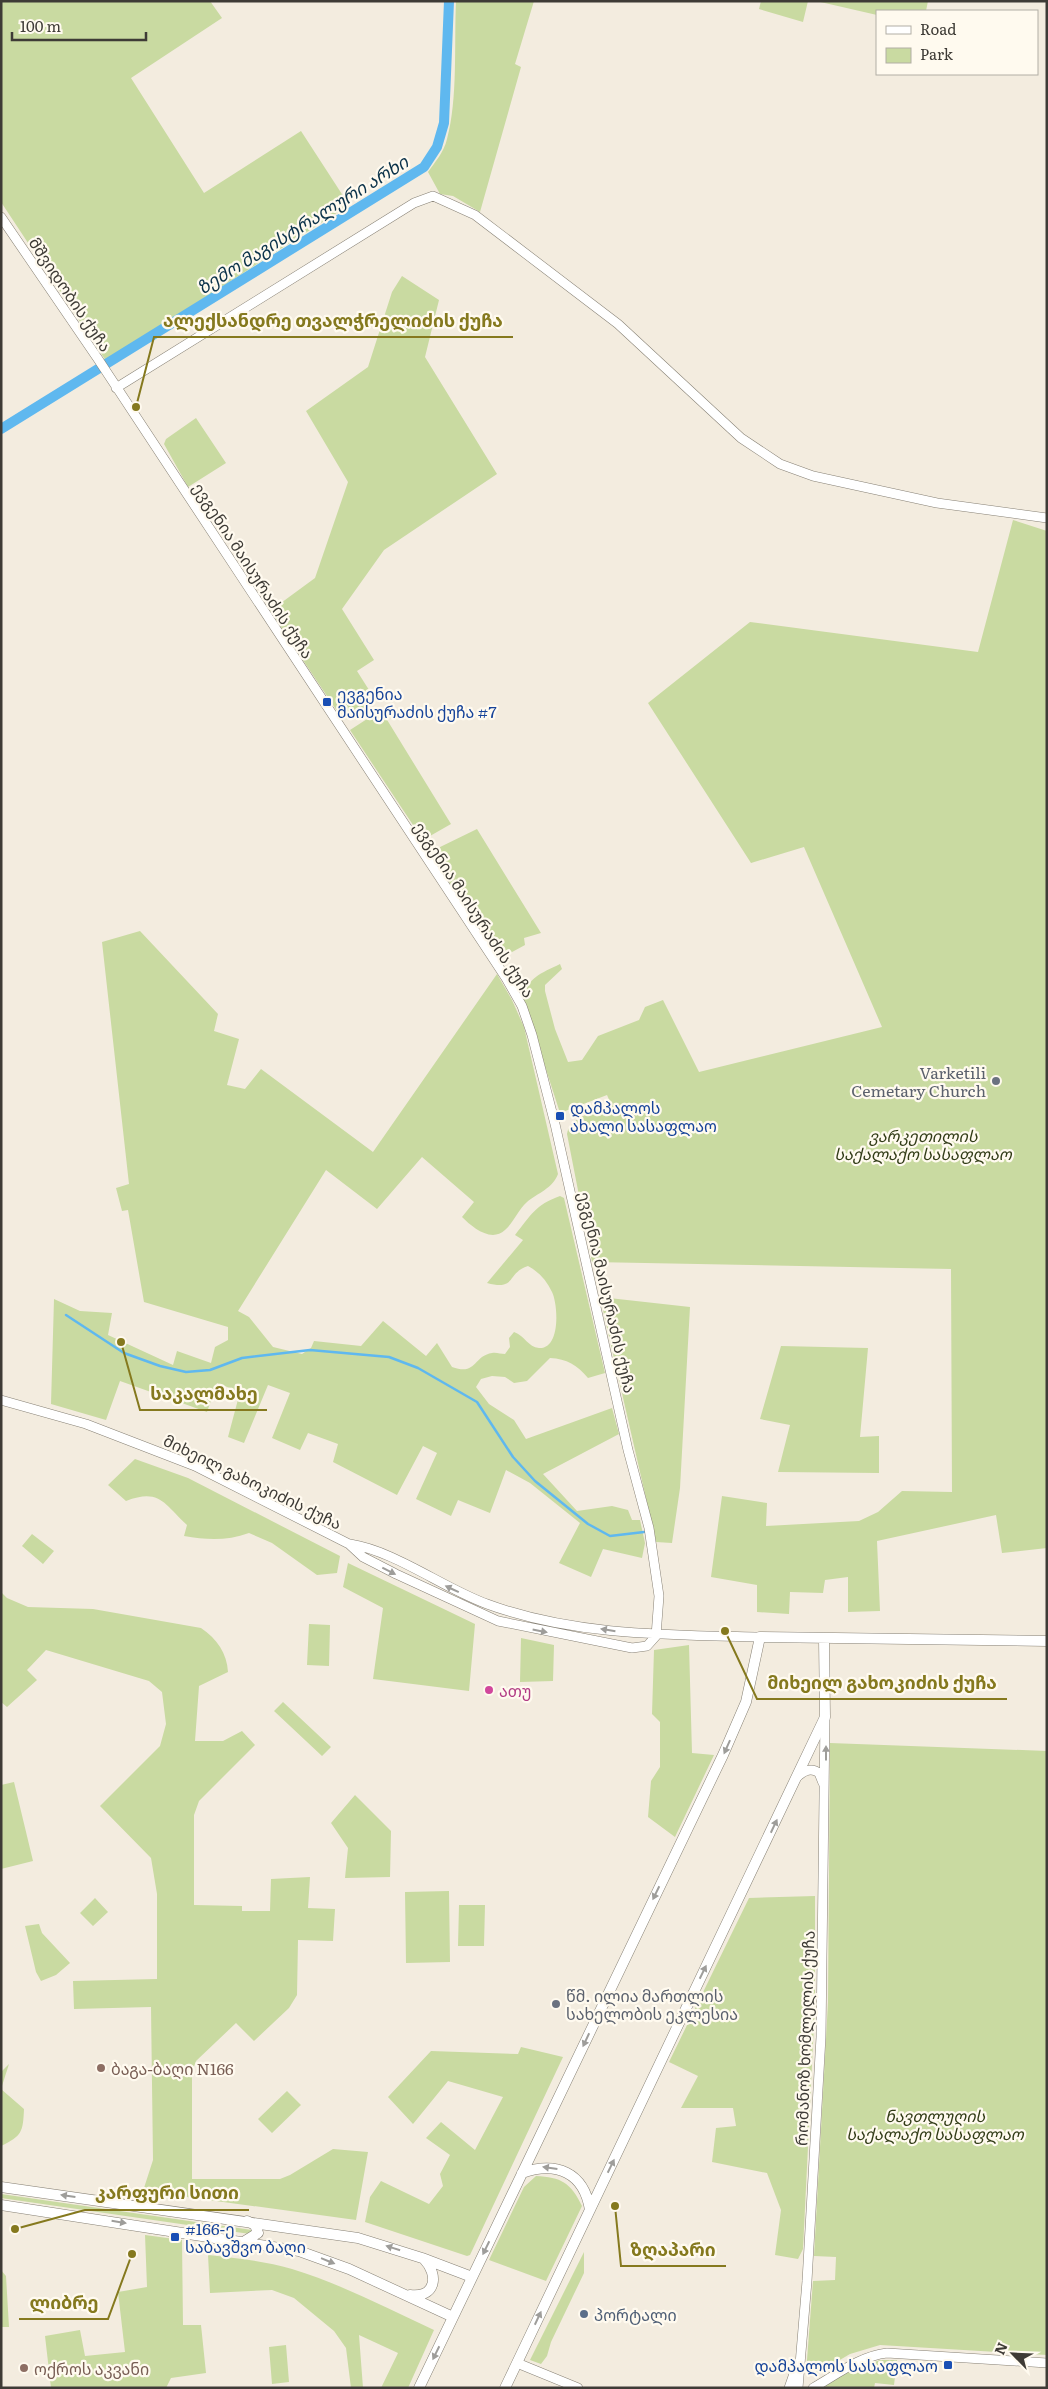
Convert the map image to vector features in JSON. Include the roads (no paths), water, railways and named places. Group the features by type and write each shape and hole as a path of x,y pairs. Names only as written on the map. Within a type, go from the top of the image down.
{"main road":[{"name":"მიხეილ გახოკიძის ქუჩა","path":"760,1637 1047,1641"},
{"path":"419,2388 738,1723 753,1675 760,1637"},
{"path":"505,2388 825,1717 824,1639"},
{"path":"522,2173 538,2167 548,2167 572,2176 584,2189 590,2210"},
{"path":"1,2187 272,2224 358,2238 422,2258 472,2277"},
{"path":"1,2205 272,2245 321,2258 452,2317"},
{"path":"244,2242 250,2240 258,2233 255,2226 247,2221"},
{"path":"272,2224 266,2230 265,2236 272,2245"},
{"path":"404,2294 421,2295 427,2293 432,2285 432,2270 422,2258"}],"street":[{"path":"116,388 414,203 432,196 475,215 618,324 741,438 780,464 813,476 927,502 1001,514 1047,518"},
{"name":"მშვიდობის ქუჩა","path":"1,217 116,388"},
{"name":"ევგენია მაისურაძის ქუჩა","path":"116,388 506,978 522,1006 532,1035 555,1124 626,1442 649,1528 659,1596 656,1636"},
{"name":"მიხეილ გახოკიძის ქუჩა","path":"1,1400 86,1424 195,1466 349,1544 363,1557 396,1574 498,1621 632,1648 647,1646 656,1636"},
{"name":"მიხეილ გახოკიძის ქუჩა","path":"349,1544 369,1547 473,1598 508,1611 560,1622 656,1636 760,1637"},
{"name":"რომანოზ ხომლელის ქუჩა","path":"792,2386 799,2359 807,2282 821,2037 825,1717"},
{"path":"797,1777 804,1771 816,1771 824,1788"},
{"path":"813,2388 852,2365 878,2354 887,2353 1047,2363"},
{"path":"517,2362 578,2388"}],"waterway":[{"name":"ზემო მაგისტრალური არხი","path":"1,429 424,167 437,147 444,123 449,1"},
{"path":"66,1315 124,1353 160,1366 186,1372 210,1370 242,1358 310,1350 389,1357 418,1368 477,1402 513,1457 535,1481 588,1524 610,1536 644,1532"}],"place":[{"name":"ალექსანდრე თვალჭრელიძის ქუჩა","path":"136,407"},
{"name":"ევგენია მაისურაძის ქუჩა #7","path":"327,702"},
{"name":"Varketili Cemetary Church","path":"996,1081"},
{"name":"დამპალოს ახალი სასაფლაო","path":"560,1116"},
{"name":"საკალმახე","path":"121,1342"},
{"name":"მიხეილ გახოკიძის ქუჩა","path":"725,1631"},
{"name":"ათუ","path":"489,1690"},
{"name":"წმ. ილია მართლის სახელობის ეკლესია","path":"556,2004"},
{"name":"ბაგა-ბაღი N166","path":"101,2068"},
{"name":"ზღაპარი","path":"615,2206"},
{"name":"კარფური სითი","path":"15,2229"},
{"name":"#166-ე საბავშვო ბაღი","path":"175,2237"},
{"name":"ლიბრე","path":"132,2254"},
{"name":"პორტალი","path":"584,2314"},
{"name":"დამპალოს სასაფლაო","path":"948,2365"},
{"name":"ოქროს აკვანი","path":"24,2368"}],"park label":[{"name":"ვარკეთილის საქალაქო სასაფლაო","path":"923,1144"},
{"name":"ნავთლუღის საქალაქო სასაფლაო","path":"935,2124"}]}
